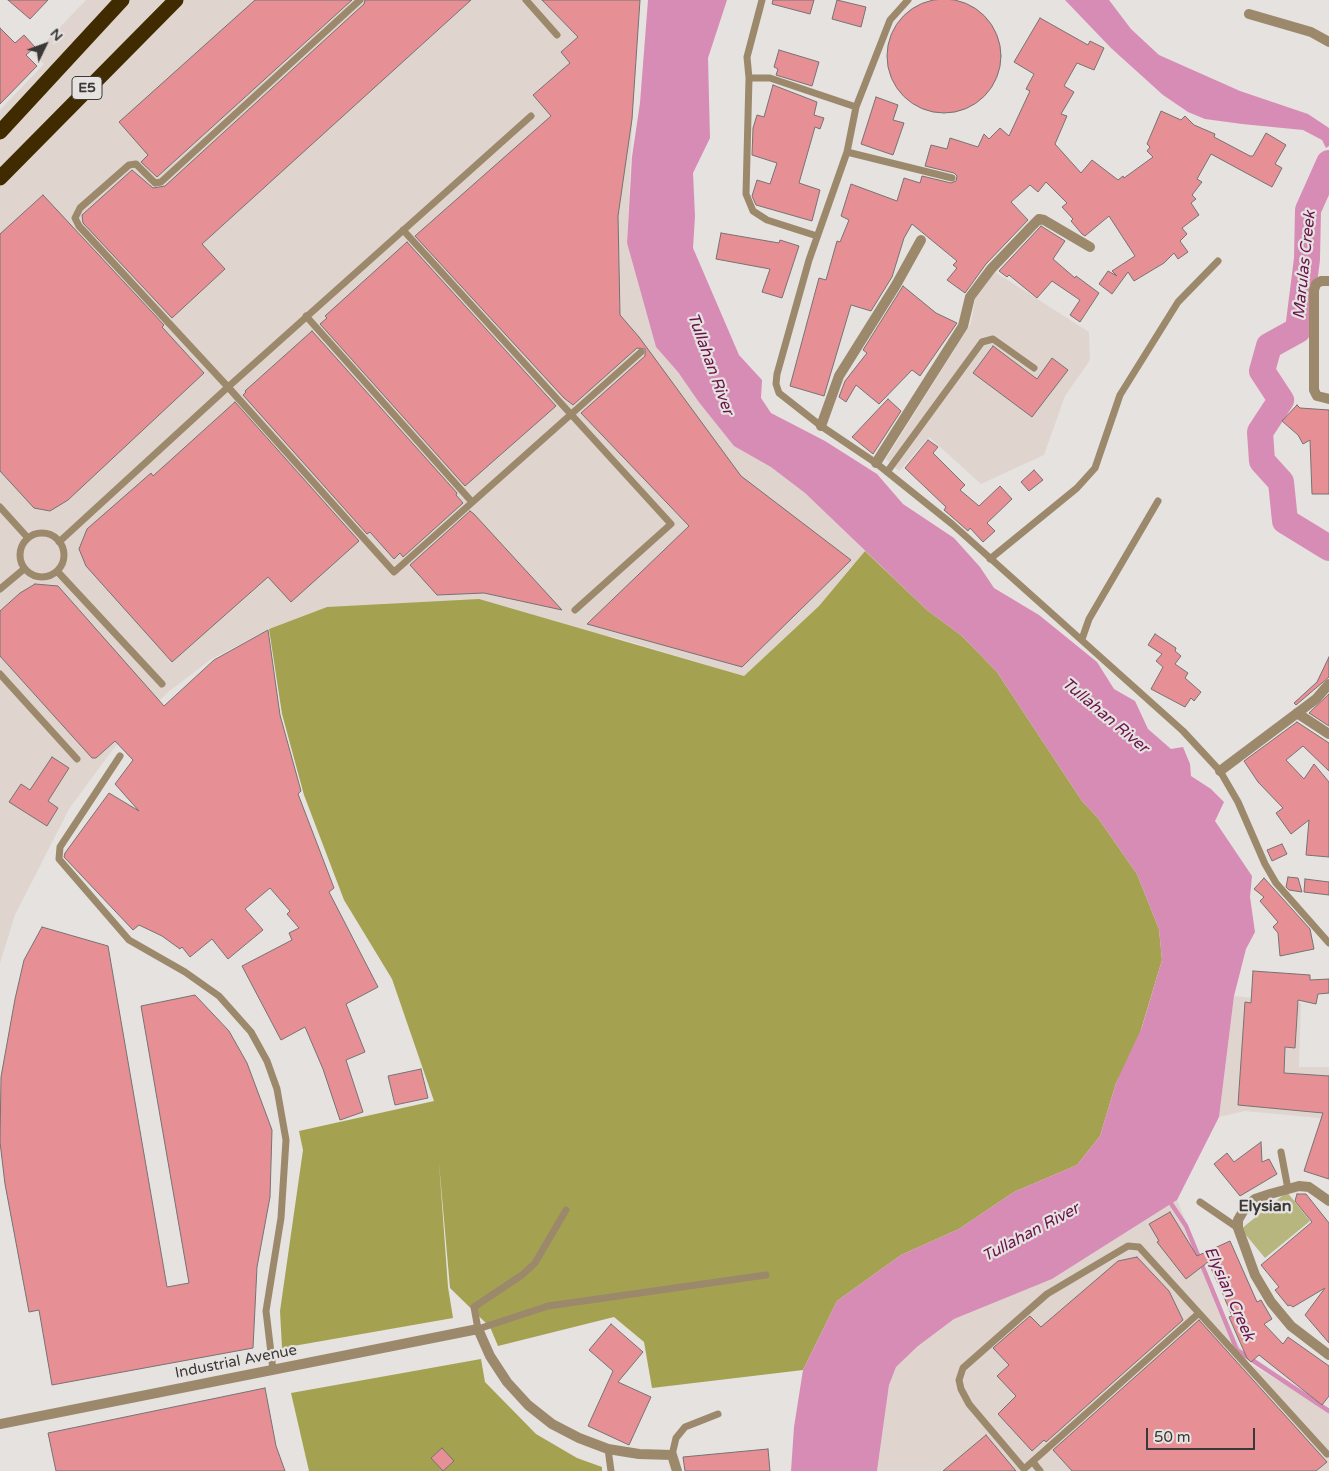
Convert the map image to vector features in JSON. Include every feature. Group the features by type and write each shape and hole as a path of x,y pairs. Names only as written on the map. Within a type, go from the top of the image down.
{"highway":[{"name":"E5","path":"0,132 122,0"},
{"name":"E5","path":"0,178 176,0"}],"street":[{"path":"1249,14 1311,32 1329,42"},
{"path":"876,463 963,326 970,297 991,269 1031,227 1039,220 1044,220 1090,247"},
{"path":"821,426 839,376 896,285 921,240"},
{"path":"1329,281 1321,281 1316,284 1314,290 1314,390 1317,396 1329,399"},
{"path":"1220,771 1316,699 1329,684"},
{"path":"1297,713 1329,734"},
{"path":"1329,1201 1310,1187 1299,1186 1255,1199 1245,1208 1238,1220 1238,1228 1255,1275 1271,1302 1290,1326 1329,1355"},
{"path":"478,1329 490,1356 507,1382 528,1404 552,1424 579,1438 608,1449 639,1454 672,1455 677,1471"},
{"name":"Industrial Avenue","path":"0,1424 478,1329"}],"lane":[{"path":"360,0 159,184 136,164 132,163 80,208 75,218 79,226 228,387 394,572 641,352"},
{"path":"526,0 557,35"},
{"path":"762,0 747,57 749,78 746,194 753,211 767,220 817,236"},
{"path":"908,0 890,20 856,107 848,152 803,279 776,384 779,393 821,426 887,472 1082,639 1183,731 1220,771 1238,802 1264,864 1276,883 1329,943"},
{"path":"749,78 770,78 856,107"},
{"path":"59,542 306,316 531,116"},
{"path":"848,152 952,178"},
{"path":"403,230 672,524 575,610"},
{"path":"990,559 1077,488 1095,468 1120,395 1178,302 1218,261"},
{"path":"306,316 472,502"},
{"path":"887,472 982,342 993,339 1034,368"},
{"path":"1082,639 1090,618 1158,501"},
{"path":"0,507 28,538"},
{"path":"43,533 52,536 59,542 63,550 63,559 57,571 44,578 34,576 24,570 20,561 20,550 28,538 43,533"},
{"path":"0,589 24,570"},
{"path":"57,571 162,684"},
{"path":"0,674 77,759"},
{"path":"120,756 60,846 59,859 129,940 185,972 219,996 251,1032 267,1061 277,1089 286,1140 281,1218 266,1311 273,1370"},
{"path":"1281,1152 1288,1189"},
{"path":"1200,1202 1238,1228"},
{"path":"566,1210 535,1263 522,1276 474,1307 478,1329 548,1306 766,1275"},
{"path":"1199,1313 1024,1469 969,1404 960,1390 959,1380 963,1368 1048,1294 1128,1246 1139,1246 1327,1454"},
{"path":"672,1455 676,1438 685,1427 718,1414"},
{"path":"608,1449 611,1471"},
{"path":"1032,1462 1040,1471"}],"shaded area":[{"path":"86,0 640,0 635,56 627,243 656,347 714,419 805,493 865,551 819,606 744,676 614,637 327,607 269,629 210,660 167,693 114,748 69,809 15,915 0,963 0,110 44,64 34,54"},
{"path":"995,272 1089,332 1090,360 1065,396 1044,455 981,484 929,437 899,471 886,459 971,323 975,299"},
{"path":"865,551 927,610 962,636 997,672 1082,801 1098,818 1137,874 1159,929 1162,960 1137,1043 1116,1083 1100,1136 1077,1165 1014,1192 959,1229 901,1255 837,1301 803,1370 652,1388 644,1342 614,1317 498,1346 490,1327 450,1288 439,1163 448,1287 453,1318 282,1348 280,1311 303,1150 299,1131 434,1101 392,979 344,900 304,795 282,714 269,629 327,607 479,599 744,676 819,606"},
{"path":"1234,996 1301,1003 1299,1067 1329,1067 1329,1119 1245,1111 1219,1117"},
{"path":"1287,1192 1310,1221 1265,1258 1241,1229"},
{"path":"1177,1200 1231,1330 1248,1363 1329,1410 1329,1471 877,1471 889,1385 896,1367 918,1346 954,1319 1052,1279"},
{"path":"481,1359 485,1382 536,1434 577,1458 602,1467 602,1471 309,1471 291,1393"}],"water":[{"name":"Tullahan River","path":"648,0 727,0 708,58 710,138 693,173 695,216 693,248 739,355 762,380 761,398 771,413 825,441 877,474 903,504 954,538 980,567 994,588 1039,615 1097,662 1114,689 1135,701 1148,729 1171,749 1183,747 1190,764 1191,776 1211,789 1224,802 1215,821 1252,876 1250,897 1255,932 1246,949 1234,996 1219,1117 1177,1200 1052,1279 954,1319 918,1346 896,1367 889,1385 877,1471 791,1471 794,1427 803,1370 837,1301 901,1255 959,1229 1014,1192 1077,1165 1100,1136 1116,1083 1142,1027 1162,960 1159,929 1137,874 1098,818 1082,801 997,672 962,636 927,610 805,493 771,467 734,446 698,401 678,372 656,347 627,243 632,157 640,103"},
{"path":"1065,0 1109,0 1131,29 1159,55 1240,91 1308,114 1329,128 1329,146 1326,148 1322,140 1303,130 1205,119 1188,112 1163,95 1111,48"}],"building":[{"path":"944,-1 966,4 984,16 996,34 1001,56 996,78 984,96 966,108 944,113 922,108 904,96 892,78 887,56 892,34 904,16 922,4"},
{"path":"8,0 48,0 30,19"},
{"path":"255,0 352,0 157,177 141,162 148,155 119,122"},
{"path":"365,0 471,0 202,244 225,269 172,318 83,223 82,215 132,170 153,188 165,186 364,4"},
{"path":"542,0 640,0 632,119 618,216 620,315 639,337 741,476 851,560 742,667 587,624 689,526 581,413 645,356 645,349 637,348 573,405 564,398 415,236 551,116 533,95 570,63 561,52 578,37"},
{"path":"773,0 814,0 810,14 772,4"},
{"path":"837,0 866,7 861,27 832,19"},
{"path":"1040,18 1088,45 1090,41 1104,48 1094,70 1077,63 1064,86 1074,92 1061,114 1067,116 1055,144 1081,173 1092,160 1118,180 1123,176 1124,178 1153,157 1147,151 1150,147 1147,144 1161,111 1181,120 1185,116 1194,125 1215,134 1214,137 1250,156 1253,156 1266,133 1286,145 1275,164 1282,168 1272,187 1211,154 1197,179 1202,182 1192,195 1196,199 1191,203 1199,215 1182,228 1187,234 1180,241 1188,252 1178,259 1174,253 1164,263 1134,281 1128,272 1112,294 1099,284 1108,271 1117,276 1112,271 1135,256 1109,216 1085,236 1082,234 1071,221 1073,219 1062,207 1067,203 1046,182 1038,192 1030,185 1011,202 1028,220 986,264 965,293 947,280 957,268 953,265 957,261 912,224 904,238 892,277 871,311 851,305 824,396 790,386 819,278 826,280 837,241 840,242 849,220 841,216 851,184 897,201 904,178 920,183 922,176 951,183 956,181 957,176 954,173 925,166 931,145 947,149 950,138 978,147 984,134 989,139 1000,128 1009,136 1030,91 1026,89 1034,74 1014,62"},
{"path":"0,28 15,43 24,35 35,47 26,55 37,66 0,104"},
{"path":"779,50 819,62 812,86 776,75 778,69 774,67"},
{"path":"773,85 817,102 814,115 824,118 820,129 815,127 799,183 820,190 812,221 756,205 752,196 757,180 770,184 777,163 752,155 753,128 757,115 764,117"},
{"path":"876,97 898,105 893,120 904,123 893,155 861,144"},
{"path":"43,195 164,325 162,327 204,373 68,500 50,511 34,508 0,471 0,234"},
{"path":"1041,226 1065,241 1053,259 1075,278 1076,276 1099,293 1080,322 1070,315 1080,300 1052,281 1037,298 1009,275 1007,277 999,271"},
{"path":"721,233 779,243 780,240 799,246 782,298 762,292 770,269 716,259"},
{"path":"407,242 556,406 465,486 320,324 327,318 325,316"},
{"path":"903,286 936,313 957,323 920,376 912,370 879,404 856,385 846,402 839,397 845,381 867,353 863,350"},
{"path":"312,331 457,493 456,495 463,503 403,557 400,553 394,559 370,532 367,534 243,395 245,391"},
{"path":"993,346 1037,379 1052,358 1068,370 1032,417 973,373"},
{"path":"888,399 901,411 873,454 852,437"},
{"path":"235,402 359,541 291,602 268,577 172,662 86,566 79,549 87,529 151,473 153,476"},
{"path":"1297,405 1300,408 1329,410 1329,494 1312,494 1310,440 1303,444 1298,435 1282,421"},
{"path":"928,440 938,447 933,453 965,485 960,490 979,506 1000,486 1012,499 987,523 995,531 983,542 970,528 968,531 944,510 946,507 905,468"},
{"path":"1034,470 1043,480 1029,491 1021,482"},
{"path":"470,511 562,610 484,593 437,595 410,565"},
{"path":"35,584 58,586 164,706 214,660 268,630 280,715 301,791 298,794 334,888 329,892 378,987 346,1004 365,1052 346,1060 363,1112 340,1120 323,1069 305,1027 281,1040 242,966 292,940 289,933 299,928 287,914 290,911 270,888 245,909 263,930 228,959 212,939 190,957 182,947 180,949 162,936 139,925 133,930 64,857 109,793 139,811 115,784 133,760 115,741 96,758 92,758 0,656 0,611 20,593"},
{"path":"1155,634 1176,648 1175,651 1181,656 1175,664 1188,673 1185,678 1201,692 1194,701 1191,698 1185,707 1151,689 1163,667 1156,661 1162,654 1148,645"},
{"path":"1329,657 1329,677 1296,705 1294,703 1317,682"},
{"path":"1329,694 1329,726 1309,713"},
{"path":"1297,722 1329,743 1329,771 1303,746 1286,760 1304,779 1314,764 1329,782 1329,857 1306,855 1309,820 1291,834 1276,813 1283,808 1258,782 1244,761"},
{"path":"52,757 69,768 48,801 58,808 47,826 9,802 21,784 30,790"},
{"path":"1282,844 1287,854 1272,861 1267,850"},
{"path":"1288,877 1298,878 1302,892 1289,890 1286,887"},
{"path":"1264,878 1310,929 1314,949 1280,956 1278,933 1273,927 1278,922 1260,901 1264,897 1254,889"},
{"path":"1305,879 1329,882 1329,895 1304,892"},
{"path":"42,927 108,946 167,1287 189,1283 141,1006 195,995 229,1031 247,1063 272,1130 270,1197 257,1267 253,1348 52,1385 39,1310 29,1312 5,1184 0,1142 1,1077 15,999 24,960"},
{"path":"1253,971 1310,975 1310,980 1329,979 1329,993 1318,994 1316,1004 1298,1000 1295,1048 1285,1047 1284,1073 1329,1076 1329,1179 1304,1171 1323,1113 1238,1105 1245,1002 1251,1003"},
{"path":"421,1069 428,1098 395,1105 388,1076"},
{"path":"1261,1142 1262,1162 1269,1159 1277,1174 1240,1196 1214,1164 1227,1153 1234,1162"},
{"path":"1297,1194 1306,1194 1329,1223 1329,1343 1305,1315 1325,1288 1293,1307 1288,1306 1275,1290 1279,1287 1261,1265 1312,1222 1295,1201"},
{"path":"1170,1212 1197,1256 1230,1241 1257,1302 1261,1300 1272,1319 1264,1324 1283,1344 1288,1337 1329,1366 1329,1396 1322,1405 1259,1355 1251,1362 1247,1358 1229,1317 1232,1316 1208,1262 1186,1279 1157,1242 1159,1241 1149,1224"},
{"path":"1137,1257 1169,1291 1183,1320 1046,1442 1044,1440 1032,1451 998,1414 1016,1396 997,1376 1009,1365 993,1348 1030,1316 1041,1327 1118,1261"},
{"path":"1199,1320 1327,1462 1316,1471 1072,1471 1053,1450"},
{"path":"611,1324 643,1352 618,1382 651,1397 629,1445 588,1426 613,1371 589,1350"},
{"path":"265,1388 276,1446 285,1471 56,1471 48,1433"},
{"path":"986,1435 1016,1471 943,1471"},
{"path":"442,1448 454,1461 443,1471 431,1458"},
{"path":"768,1449 770,1471 685,1471 683,1457"}],"waterway":[{"name":"Marulas Creek","path":"1329,163 1308,210 1307,259 1298,330 1269,346 1262,371 1281,400 1260,432 1262,461 1281,482 1285,521 1329,548"},
{"name":"Elysian Creek","path":"1168,1199 1186,1226 1237,1350 1329,1411"}],"district":[{"name":"Elysian","path":"1265,1207"}]}
